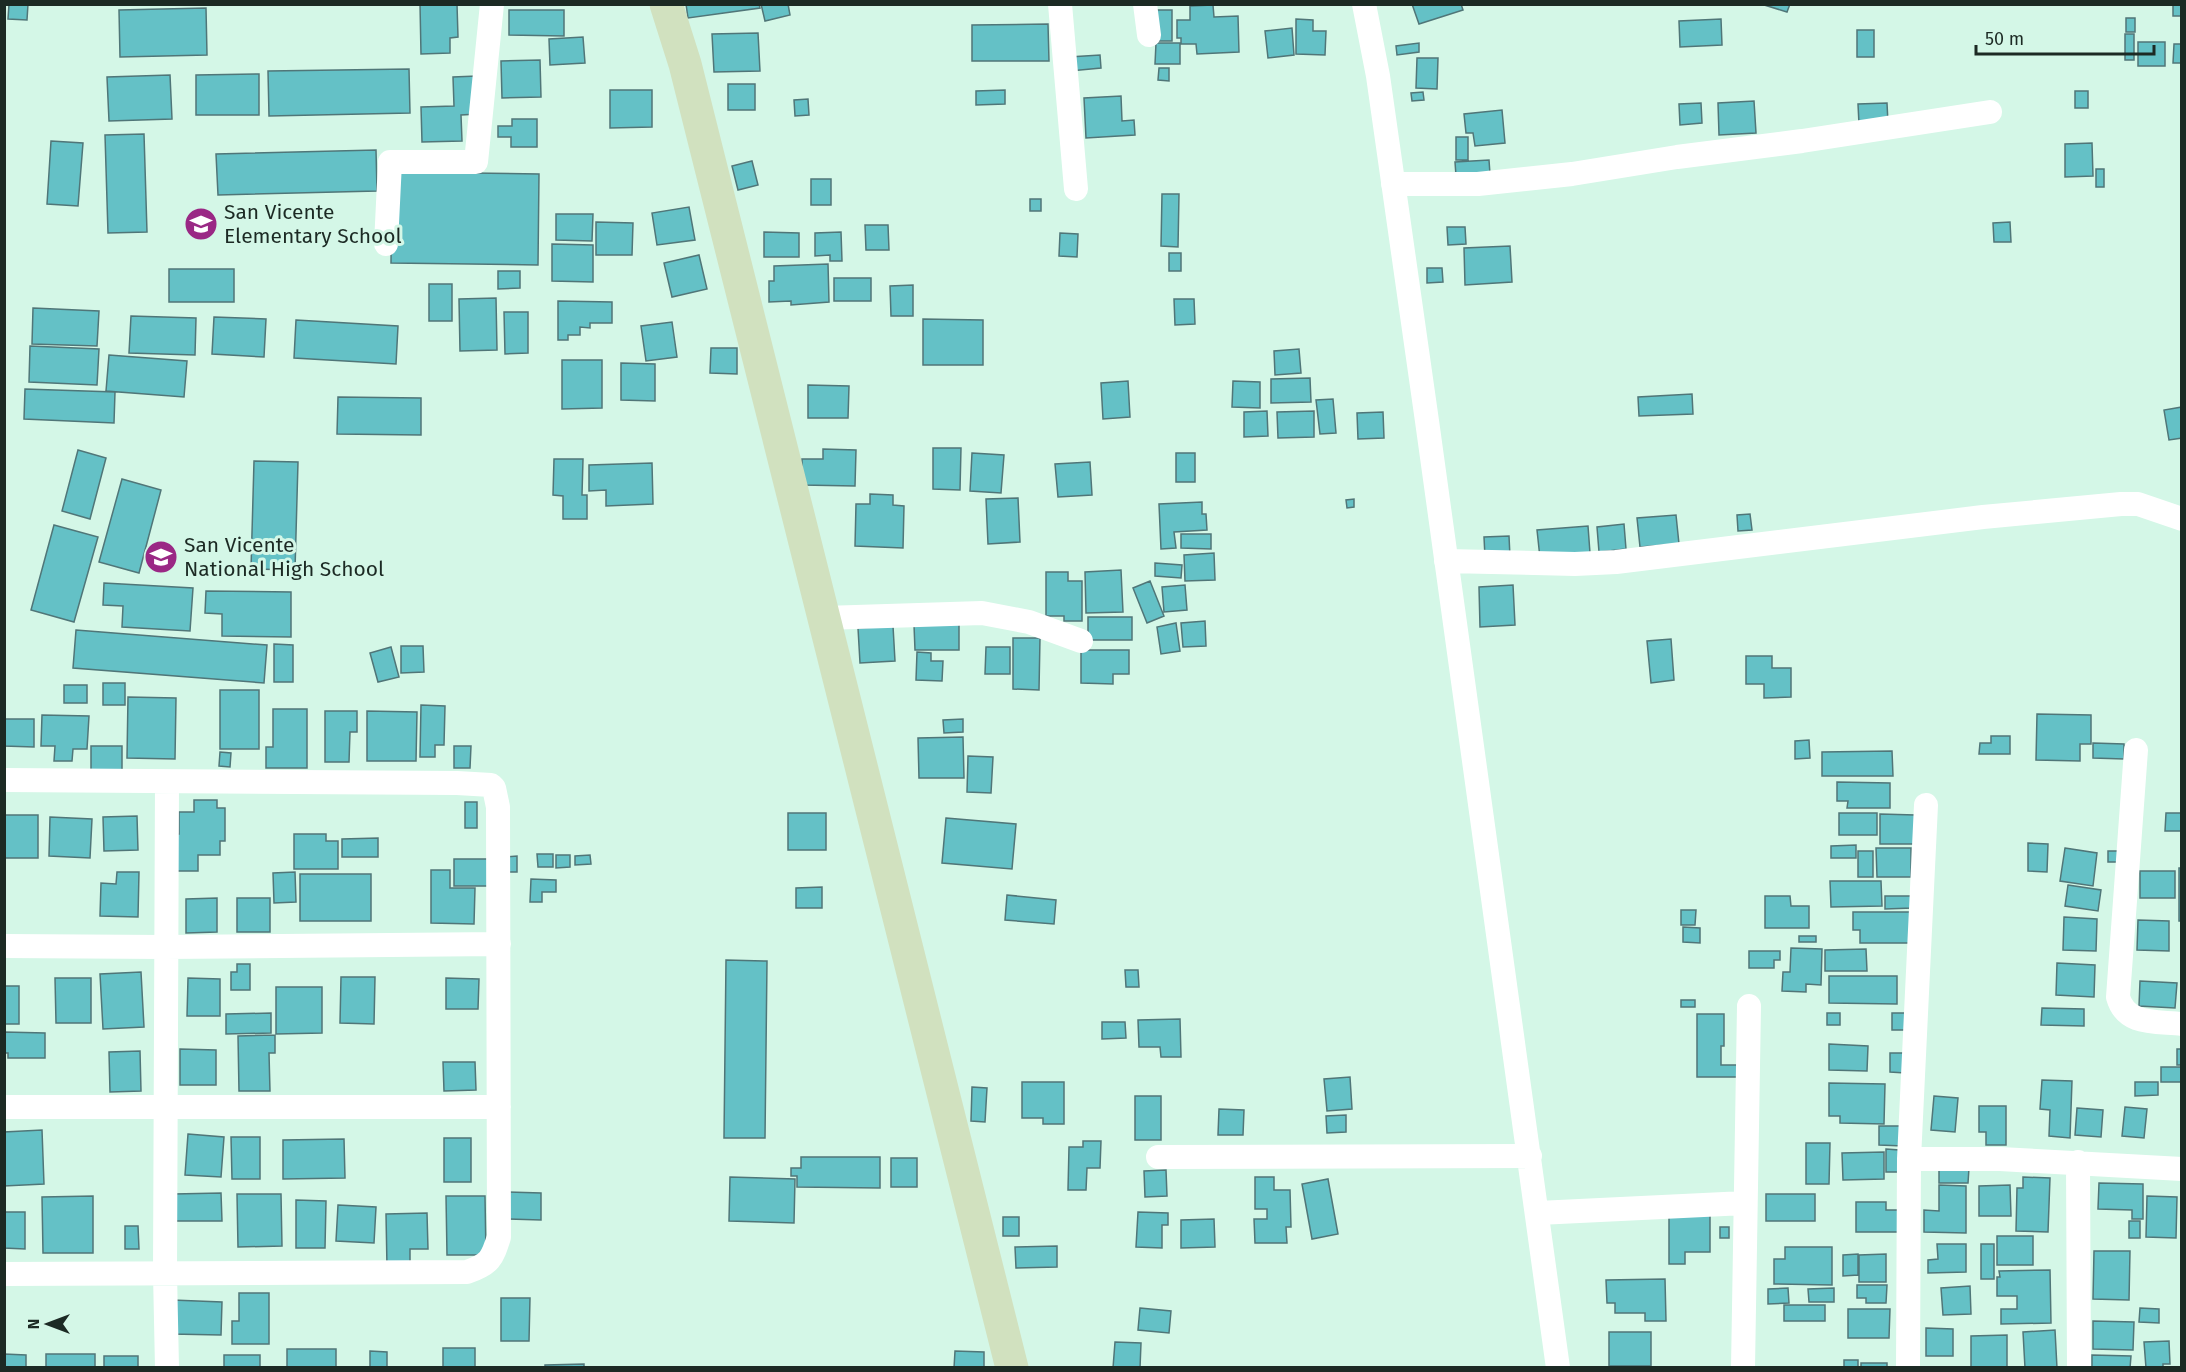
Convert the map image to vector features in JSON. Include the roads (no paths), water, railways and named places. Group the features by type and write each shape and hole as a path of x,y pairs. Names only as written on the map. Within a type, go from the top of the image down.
{"street":[{"path":"386,244 390,162 476,162 492,4"},
{"path":"666,4 685,64 1012,1368"},
{"path":"1060,4 1076,189"},
{"path":"1145,4 1149,35"},
{"path":"1364,4 1378,76 1558,1368"},
{"path":"1393,184 1478,184 1572,174 1990,112"},
{"path":"1446,561 1575,564 1617,562 1983,517 2121,504 2138,504 2181,519"},
{"path":"824,618 982,613 1029,622 1081,641"},
{"path":"2136,750 2118,997 2121,1008 2129,1016 2181,1024"},
{"path":"4,780 491,785 494,788 498,807 500,1107 499,1237 493,1256 483,1266 467,1272 4,1274"},
{"path":"167,783 165,947 167,1368"},
{"path":"1908,1368 1909,1159 1926,805"},
{"path":"4,946 499,944"},
{"path":"1743,1368 1749,1006"},
{"path":"4,1107 500,1107"},
{"path":"1158,1157 1530,1156"},
{"path":"1909,1159 2078,1162 2181,1169"},
{"path":"2078,1162 2079,1368"},
{"path":"1538,1213 1745,1203"}],"place":[{"name":"San Vicente Elementary School","path":"201,224"},
{"name":"San Vicente National High School","path":"161,557"}]}
